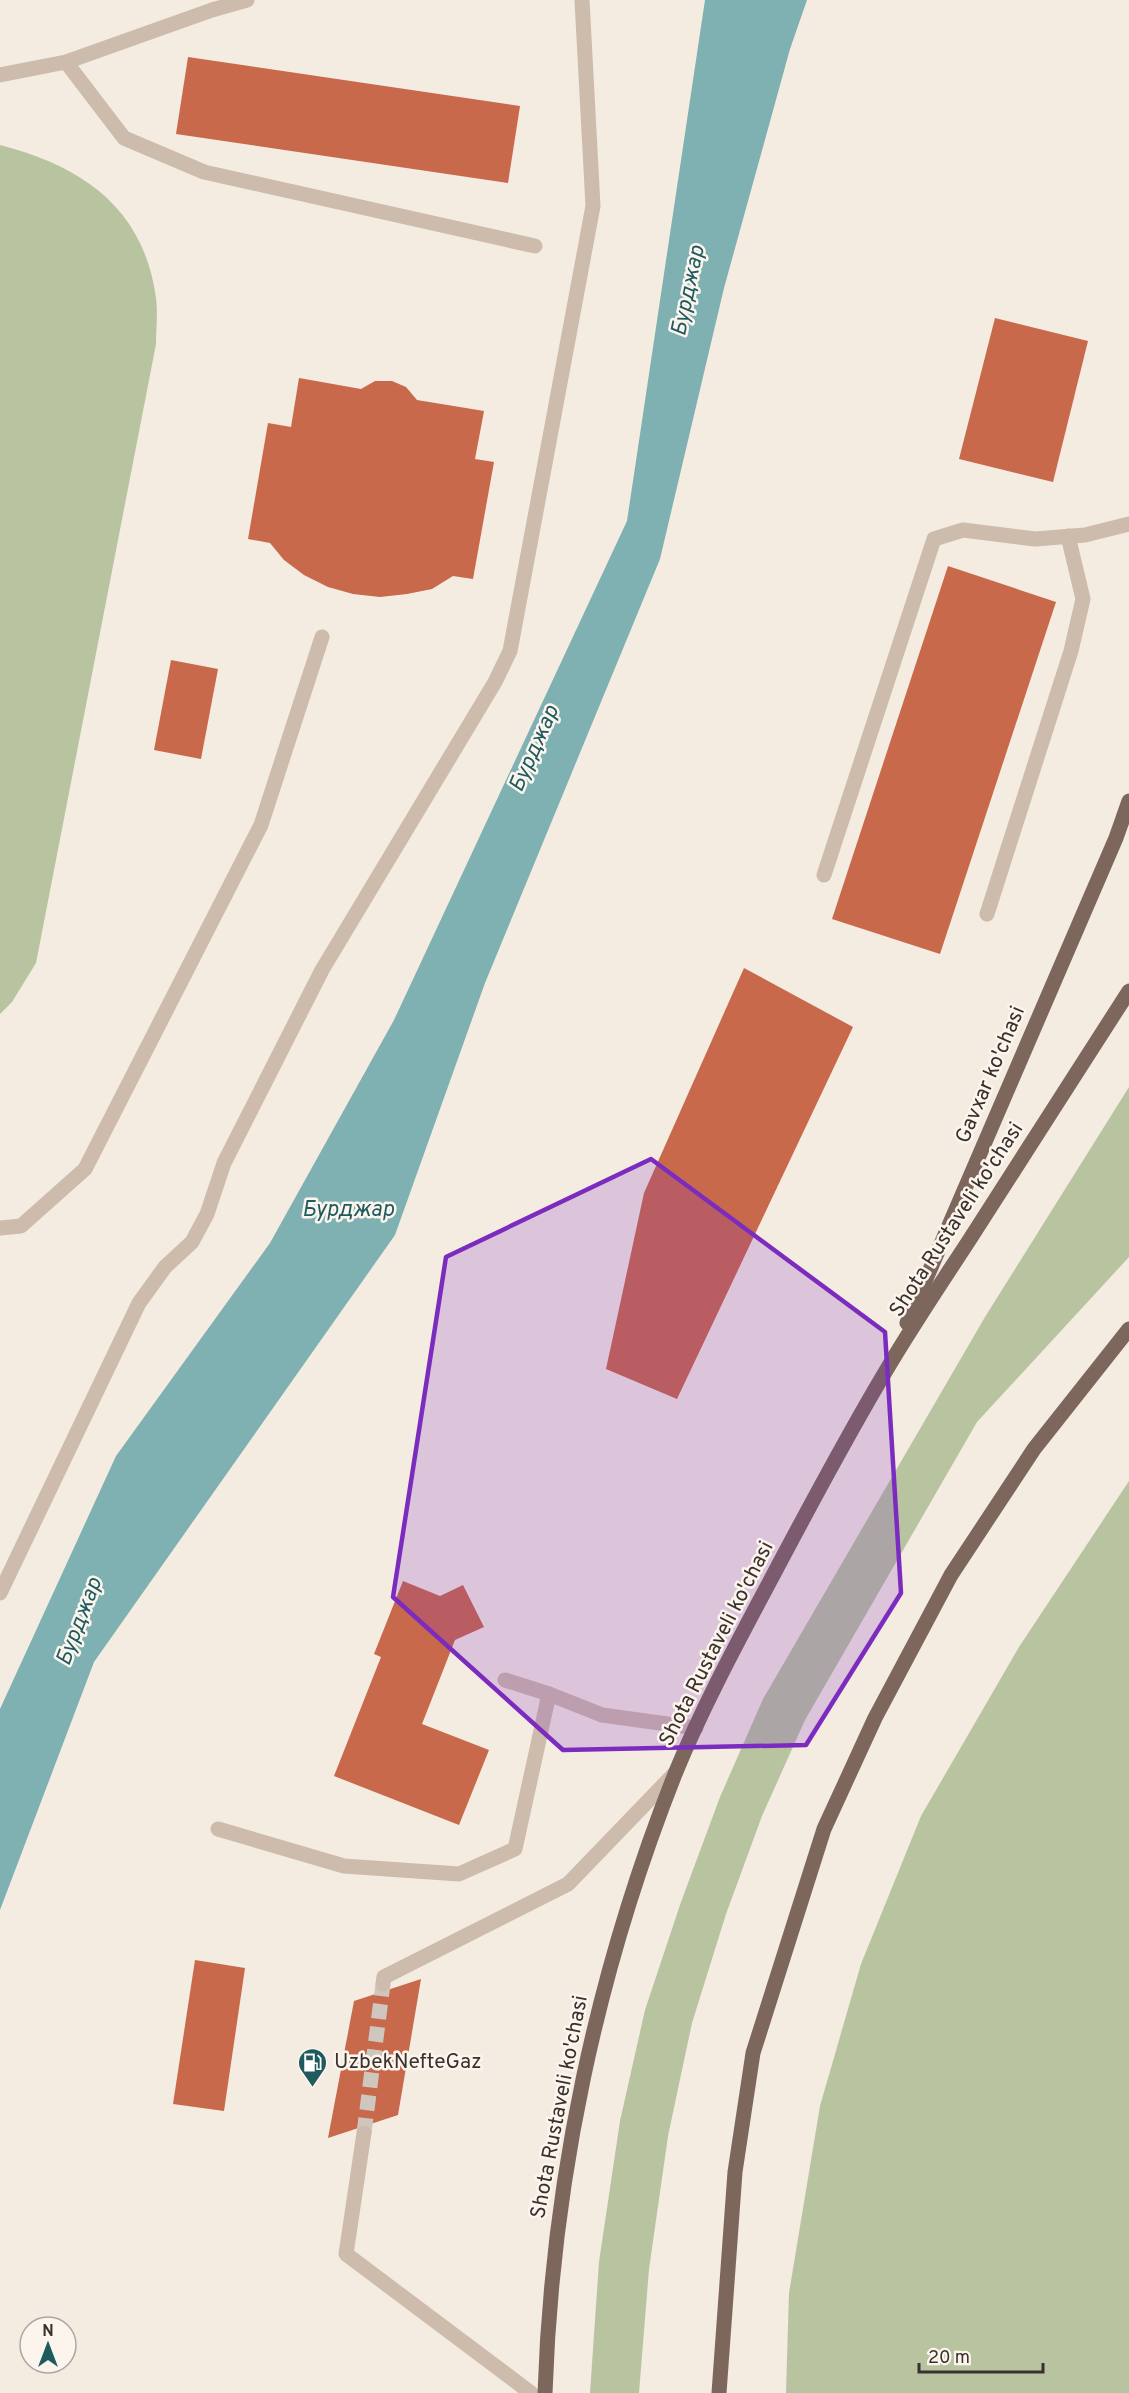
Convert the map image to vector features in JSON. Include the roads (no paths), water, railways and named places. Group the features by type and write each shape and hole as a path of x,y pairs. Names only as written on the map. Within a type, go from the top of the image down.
{"main road":[{"name":"Gavxar ko'chasi","path":"889,1365 1116,838 1129,801"},
{"name":"Shota Rustaveli ko'chasi","path":"544,2393 546,2340 559,2222 569,2152 596,2019 631,1894 676,1772 721,1674 850,1431 889,1365 1129,991"},
{"path":"719,2393 735,2172 753,2053 824,1829 875,1718 951,1575 1034,1449 1129,1329"}],"lane":[{"path":"0,75 66,62 212,10 247,0"},
{"path":"0,1593 139,1303 165,1267 192,1242 207,1214 224,1163 322,970 495,682 510,651 593,206 582,0"},
{"path":"66,62 124,138 204,172 535,246"},
{"path":"824,875 934,539 963,530 1035,539 1085,534 1129,524"},
{"path":"987,914 1071,651 1083,599 1068,536"},
{"path":"0,1228 21,1226 85,1169 261,825 322,637"},
{"path":"505,1680 602,1715 696,1728"},
{"path":"219,1829 344,1866 459,1874 515,1850 549,1694"},
{"path":"383,1984 384,1977 568,1884 676,1772"},
{"path":"364,2133 346,2254 531,2393"}],"water":[{"name":"Бурджар","path":"705,0 807,0 790,49 724,288 660,559 485,983 395,1235 94,1662 0,1910 0,1709 116,1456 270,1243 394,1020 627,521"}],"tunnel":[{"path":"364,2133 383,1984"}],"place":[{"name":"UzbekNefteGaz","path":"313,2088"}]}
